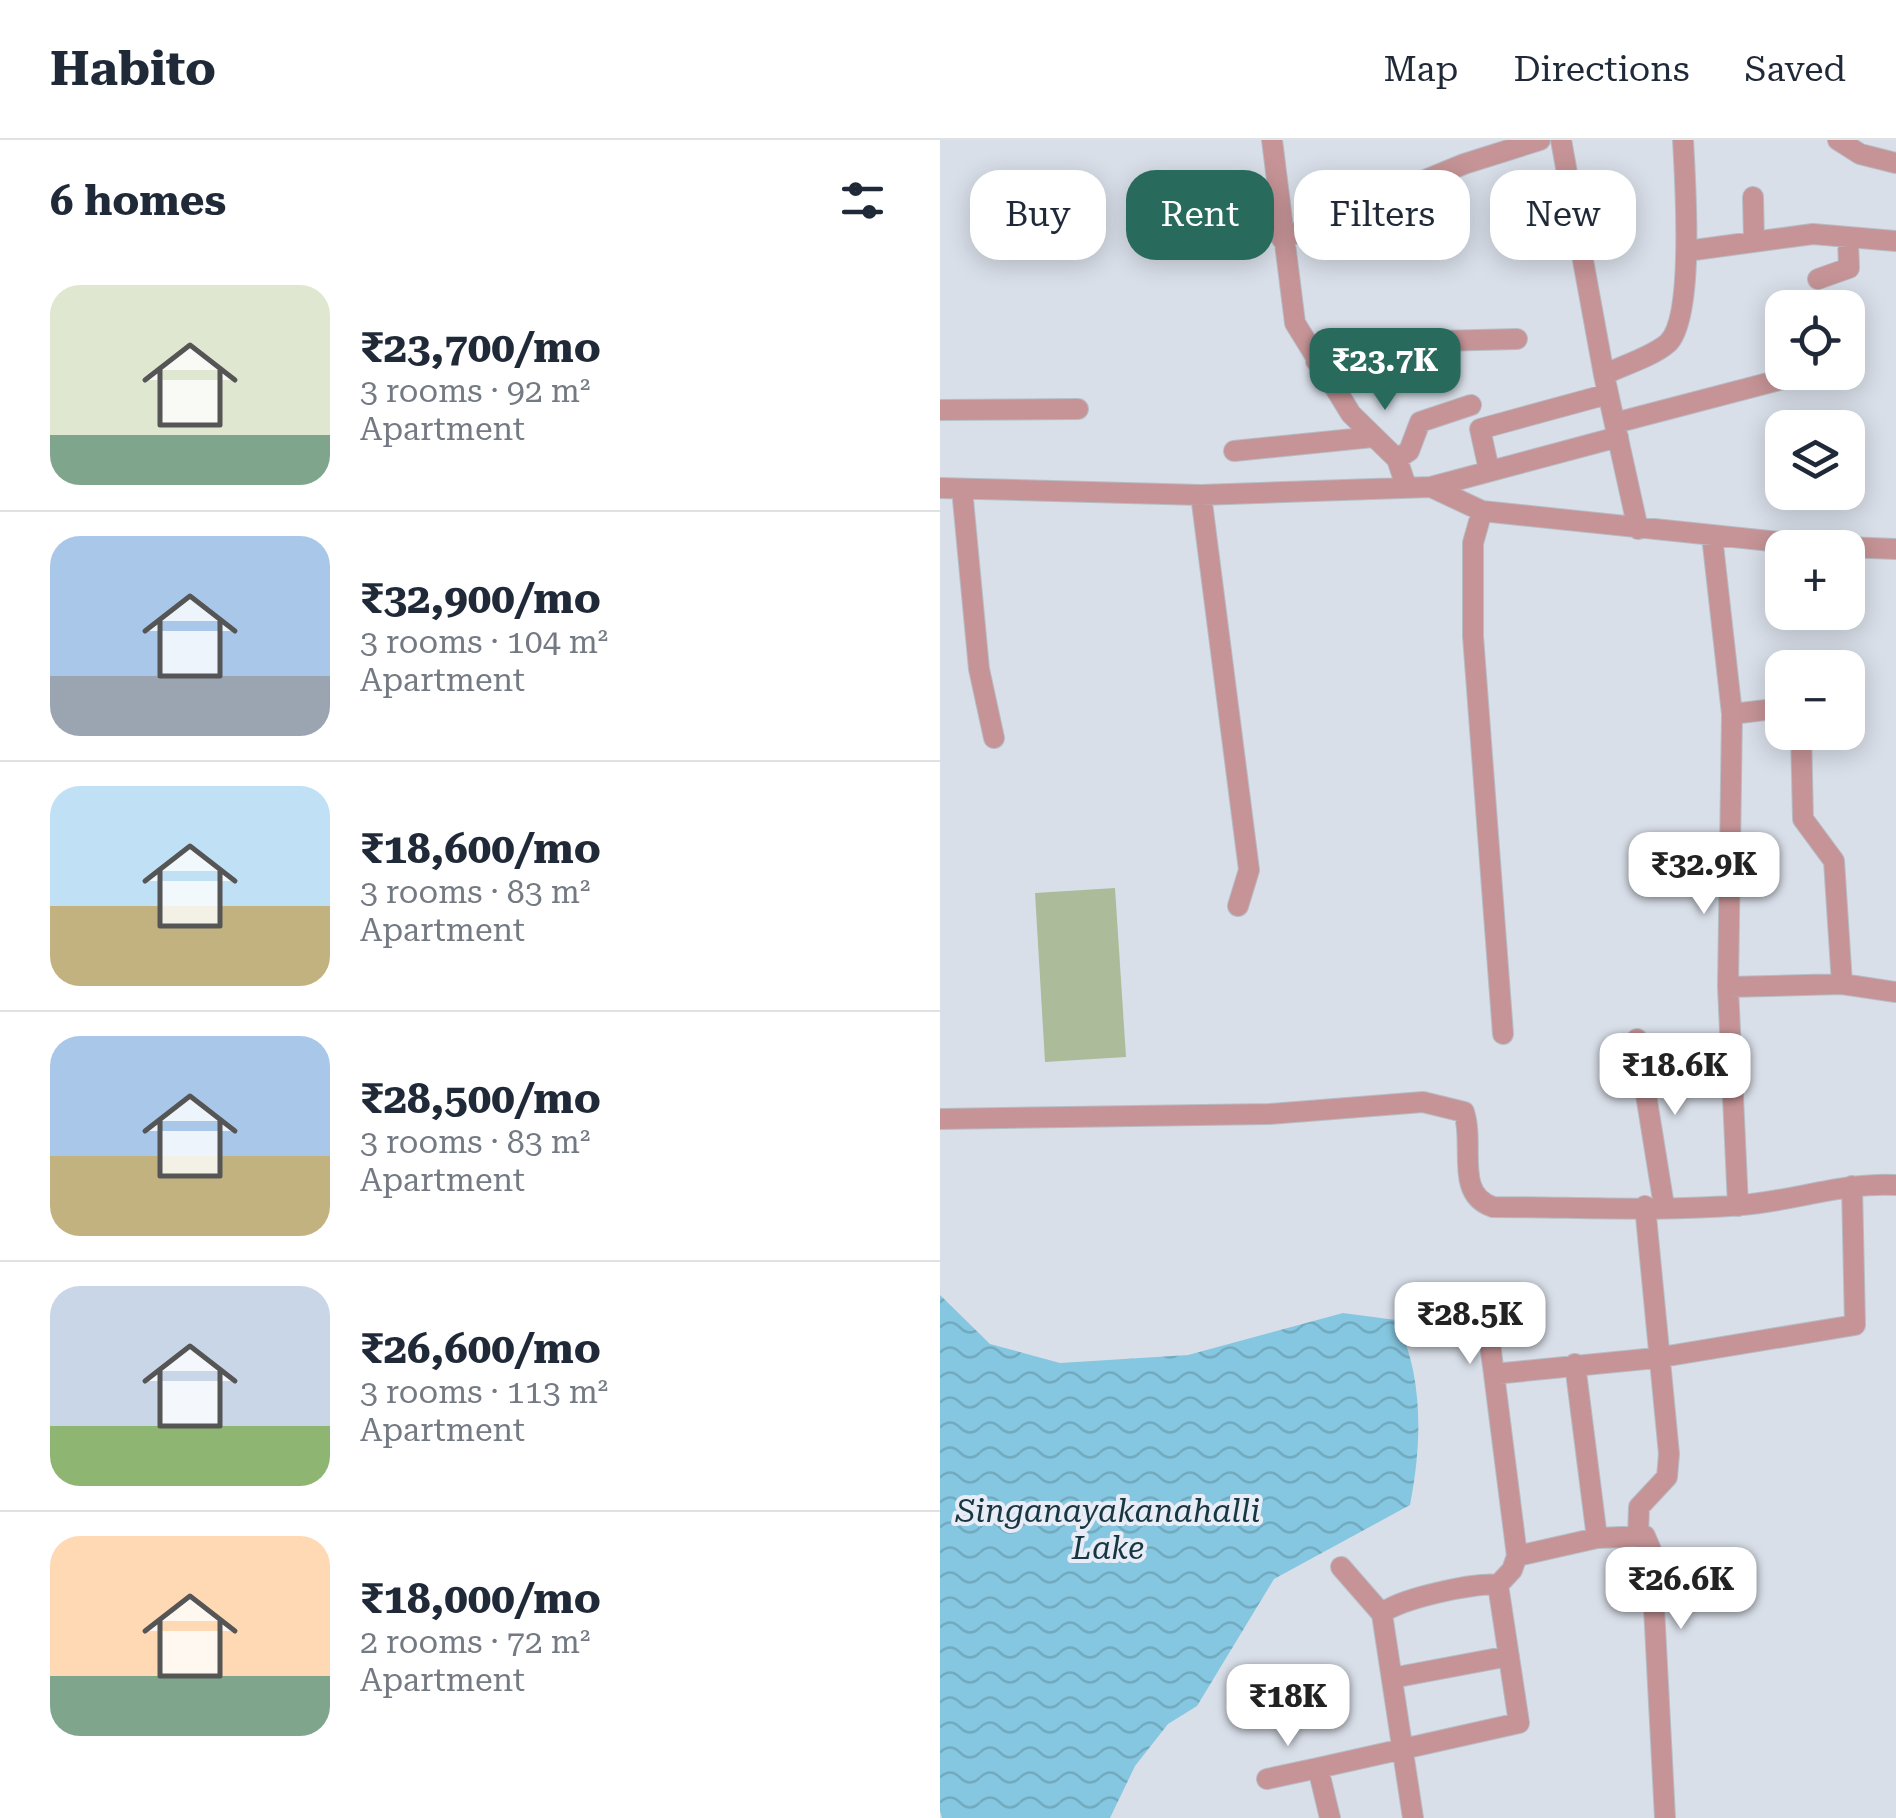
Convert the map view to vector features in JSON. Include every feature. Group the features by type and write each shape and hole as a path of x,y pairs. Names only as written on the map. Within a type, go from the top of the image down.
{"street":[{"path":"1272,140 1295,323 1351,414 1373,437 1387,444 1397,458 1406,486"},
{"path":"1282,239 1464,164 1540,140"},
{"path":"1561,140 1606,384 1638,529"},
{"path":"1490,470 1480,430 1606,384 1668,342 1677,327 1687,251 1684,140"},
{"path":"1838,140 1860,154 1896,163"},
{"path":"1753,198 1754,241"},
{"path":"1687,251 1813,234 1848,240 1896,240"},
{"path":"1818,279 1849,268 1848,240"},
{"path":"1316,362 1360,342 1518,338"},
{"path":"940,488 1201,495 1431,487 1765,385"},
{"path":"1397,458 1408,451 1420,422 1471,405"},
{"path":"940,410 1078,410"},
{"path":"1234,451 1373,437"},
{"path":"1431,487 1482,511 1712,536 1896,549"},
{"path":"962,489 980,668 994,738"},
{"path":"1201,495 1249,870 1238,906"},
{"path":"1482,511 1473,543 1473,636 1503,1034"},
{"path":"1712,536 1732,714 1728,987 1738,1206"},
{"path":"1732,714 1765,710"},
{"path":"1801,750 1803,819 1834,861 1842,984"},
{"path":"1728,987 1842,984 1896,992"},
{"path":"1637,1039 1654,1206 1656,1358 1669,1454 1667,1477 1639,1507 1638,1537"},
{"path":"940,1119 1269,1114 1445,1104 1464,1112 1470,1131 1470,1190 1477,1202 1493,1207 1738,1206 1812,1197 1852,1186 1896,1185"},
{"path":"1494,1374 1656,1358 1855,1325 1852,1186"},
{"path":"1486,1313 1517,1556 1512,1570 1498,1585"},
{"path":"1575,1364 1597,1538"},
{"path":"1517,1556 1597,1538 1645,1536 1651,1550 1666,1818"},
{"path":"1341,1567 1382,1614 1413,1818"},
{"path":"1382,1614 1410,1601 1485,1583 1498,1585"},
{"path":"1267,1779 1403,1752 1520,1723 1498,1585"},
{"path":"1392,1678 1509,1656"},
{"path":"1318,1768 1330,1818"}],"green space":[{"path":"1115,888 1126,1057 1045,1062 1035,893"}],"water":[{"name":"Singanayakanahalli Lake","path":"940,1295 990,1344 1060,1363 1188,1355 1343,1313 1396,1320 1405,1342 1418,1411 1410,1505 1274,1579 1197,1706 1168,1724 1135,1766 1110,1818 942,1818"}]}
